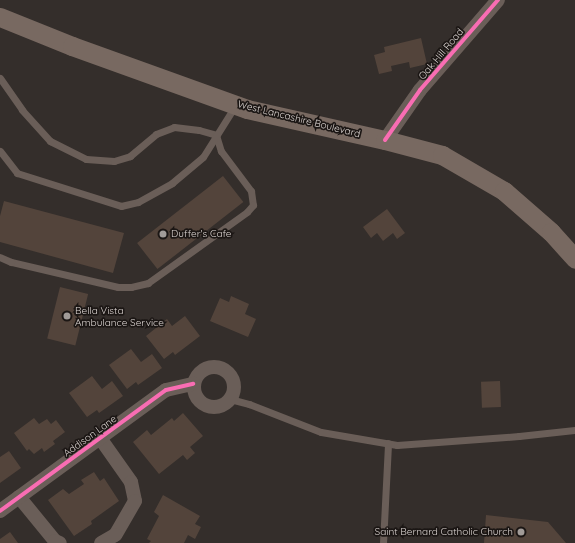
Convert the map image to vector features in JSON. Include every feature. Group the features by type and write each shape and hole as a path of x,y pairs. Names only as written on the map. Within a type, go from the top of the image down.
{"main road":[{"name":"West Lancashire Boulevard","path":"0,17 72,46 247,108 385,140 442,155 504,191 551,232 575,259"}],"street":[{"name":"Oak Hill Road","path":"385,140 420,90 498,0"},
{"path":"218,367 230,374 233,380 234,393 230,399 220,407 206,406 196,397 194,384 196,377 205,368 218,367"},
{"name":"Addison Lane","path":"0,511 166,390 194,384"},
{"path":"100,438 131,482 135,501 115,535 101,543"},
{"path":"19,498 55,541 60,543"}],"lane":[{"path":"0,78 22,110 50,141 86,159 114,161 130,156 156,134 174,127 199,130 216,135"},
{"path":"0,150 17,173 121,206 138,202 172,183 202,157 236,104"},
{"path":"0,257 11,262 118,287 131,288 148,283 247,212 252,205 251,191 221,151 216,135"},
{"path":"230,399 249,404 321,432 397,444 456,441 575,430"},
{"path":"383,543 388,443"}],"building":[{"path":"421,38 427,64 410,68 409,62 391,66 392,71 379,74 374,55 385,52 384,47"},
{"path":"223,176 243,202 157,269 137,243"},
{"path":"4,201 124,233 113,273 0,242 0,216"},
{"path":"387,209 405,233 397,239 393,233 383,241 377,233 371,238 363,227"},
{"name":"Bella Vista Ambulance Service","path":"60,287 88,294 75,345 47,338"},
{"path":"231,296 249,304 245,314 256,319 248,337 210,321 220,298 229,302"},
{"path":"185,316 200,336 175,355 173,352 164,359 146,336 167,319 172,326"},
{"path":"131,349 141,362 152,354 162,368 138,385 136,382 127,389 109,365"},
{"path":"92,376 102,389 112,381 123,396 99,413 97,410 87,417 69,393"},
{"path":"500,381 501,407 482,408 481,382"},
{"path":"183,413 203,436 190,447 195,453 187,460 183,455 159,474 133,442 147,430 151,435 172,418 174,421"},
{"path":"34,418 39,424 47,419 51,424 56,420 65,432 53,441 55,444 44,452 42,448 34,454 29,449 27,451 14,433"},
{"path":"9,451 21,468 0,483 0,457"},
{"path":"94,472 100,481 104,478 119,501 91,521 92,524 74,536 48,500 63,489 69,494 84,484 81,480"},
{"path":"163,495 200,516 195,524 201,527 195,539 188,535 184,543 149,543 151,541 147,539 159,516 154,512"},
{"name":"Saint Bernard Catholic Church","path":"486,515 548,522 566,543 484,543"},
{"path":"10,532 18,543 0,543 0,539"}],"cycle path":[{"path":"385,140 420,90 498,0"},
{"path":"0,511 166,390 193,384"}],"place":[{"name":"Duffer's Cafe","path":"163,234"},
{"name":"Bella Vista Ambulance Service","path":"67,316"},
{"name":"Saint Bernard Catholic Church","path":"521,532"}]}
